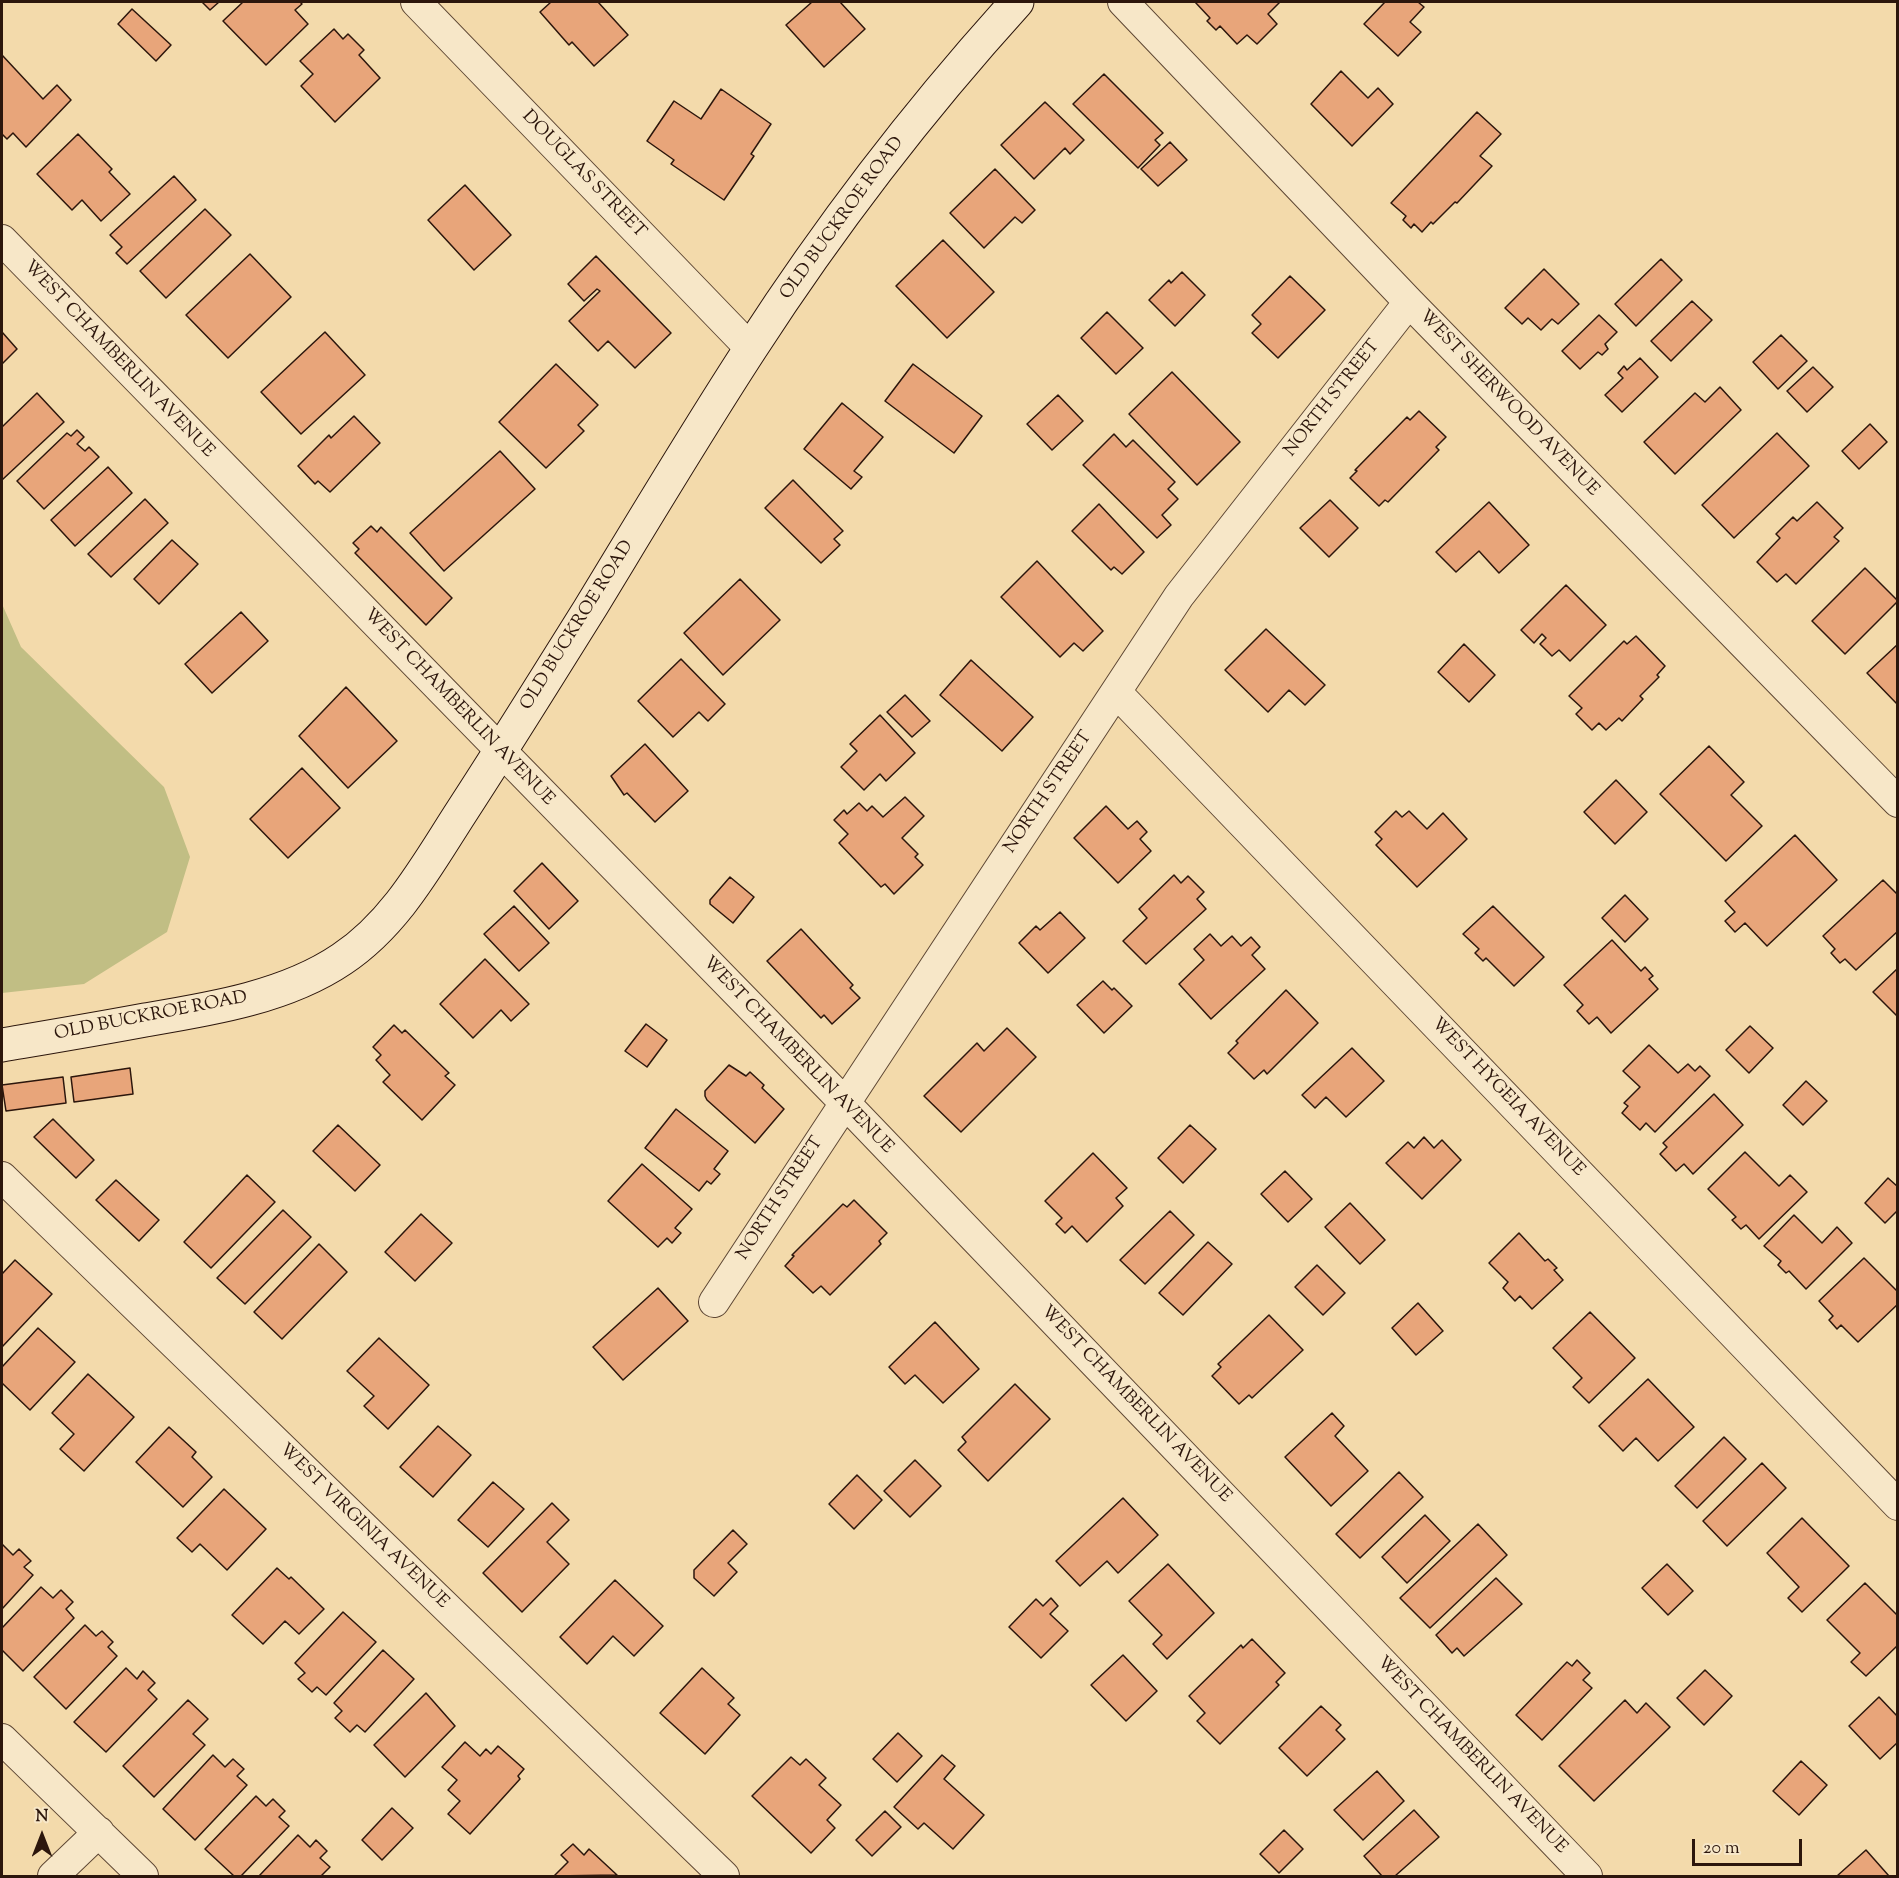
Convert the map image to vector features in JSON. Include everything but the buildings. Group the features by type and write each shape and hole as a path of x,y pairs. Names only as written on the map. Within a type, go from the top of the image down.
{"street":[{"name":"DOUGLAS STREET","path":"416,2 750,349"},
{"name":"OLD BUCKROE ROAD","path":"2,1045 202,1010 266,993 308,978 338,962 369,940 391,917 500,752 750,349 882,161 978,44 1017,2"},
{"name":"WEST SHERWOOD AVENUE","path":"1123,2 1409,302 1898,802"},
{"name":"WEST CHAMBERLIN AVENUE","path":"2,240 844,1102 1587,1876"},
{"name":"NORTH STREET","path":"714,1302 1179,596 1409,302"},
{"name":"WEST HYGEIA AVENUE","path":"1116,692 1898,1504"},
{"name":"WEST VIRGINIA AVENUE","path":"2,1177 724,1876"},
{"path":"2,1739 143,1876"},
{"path":"53,1876 99,1832"}],"shaded area":[{"path":"2,604 21,647 164,787 190,857 167,932 84,984 2,993"}]}
